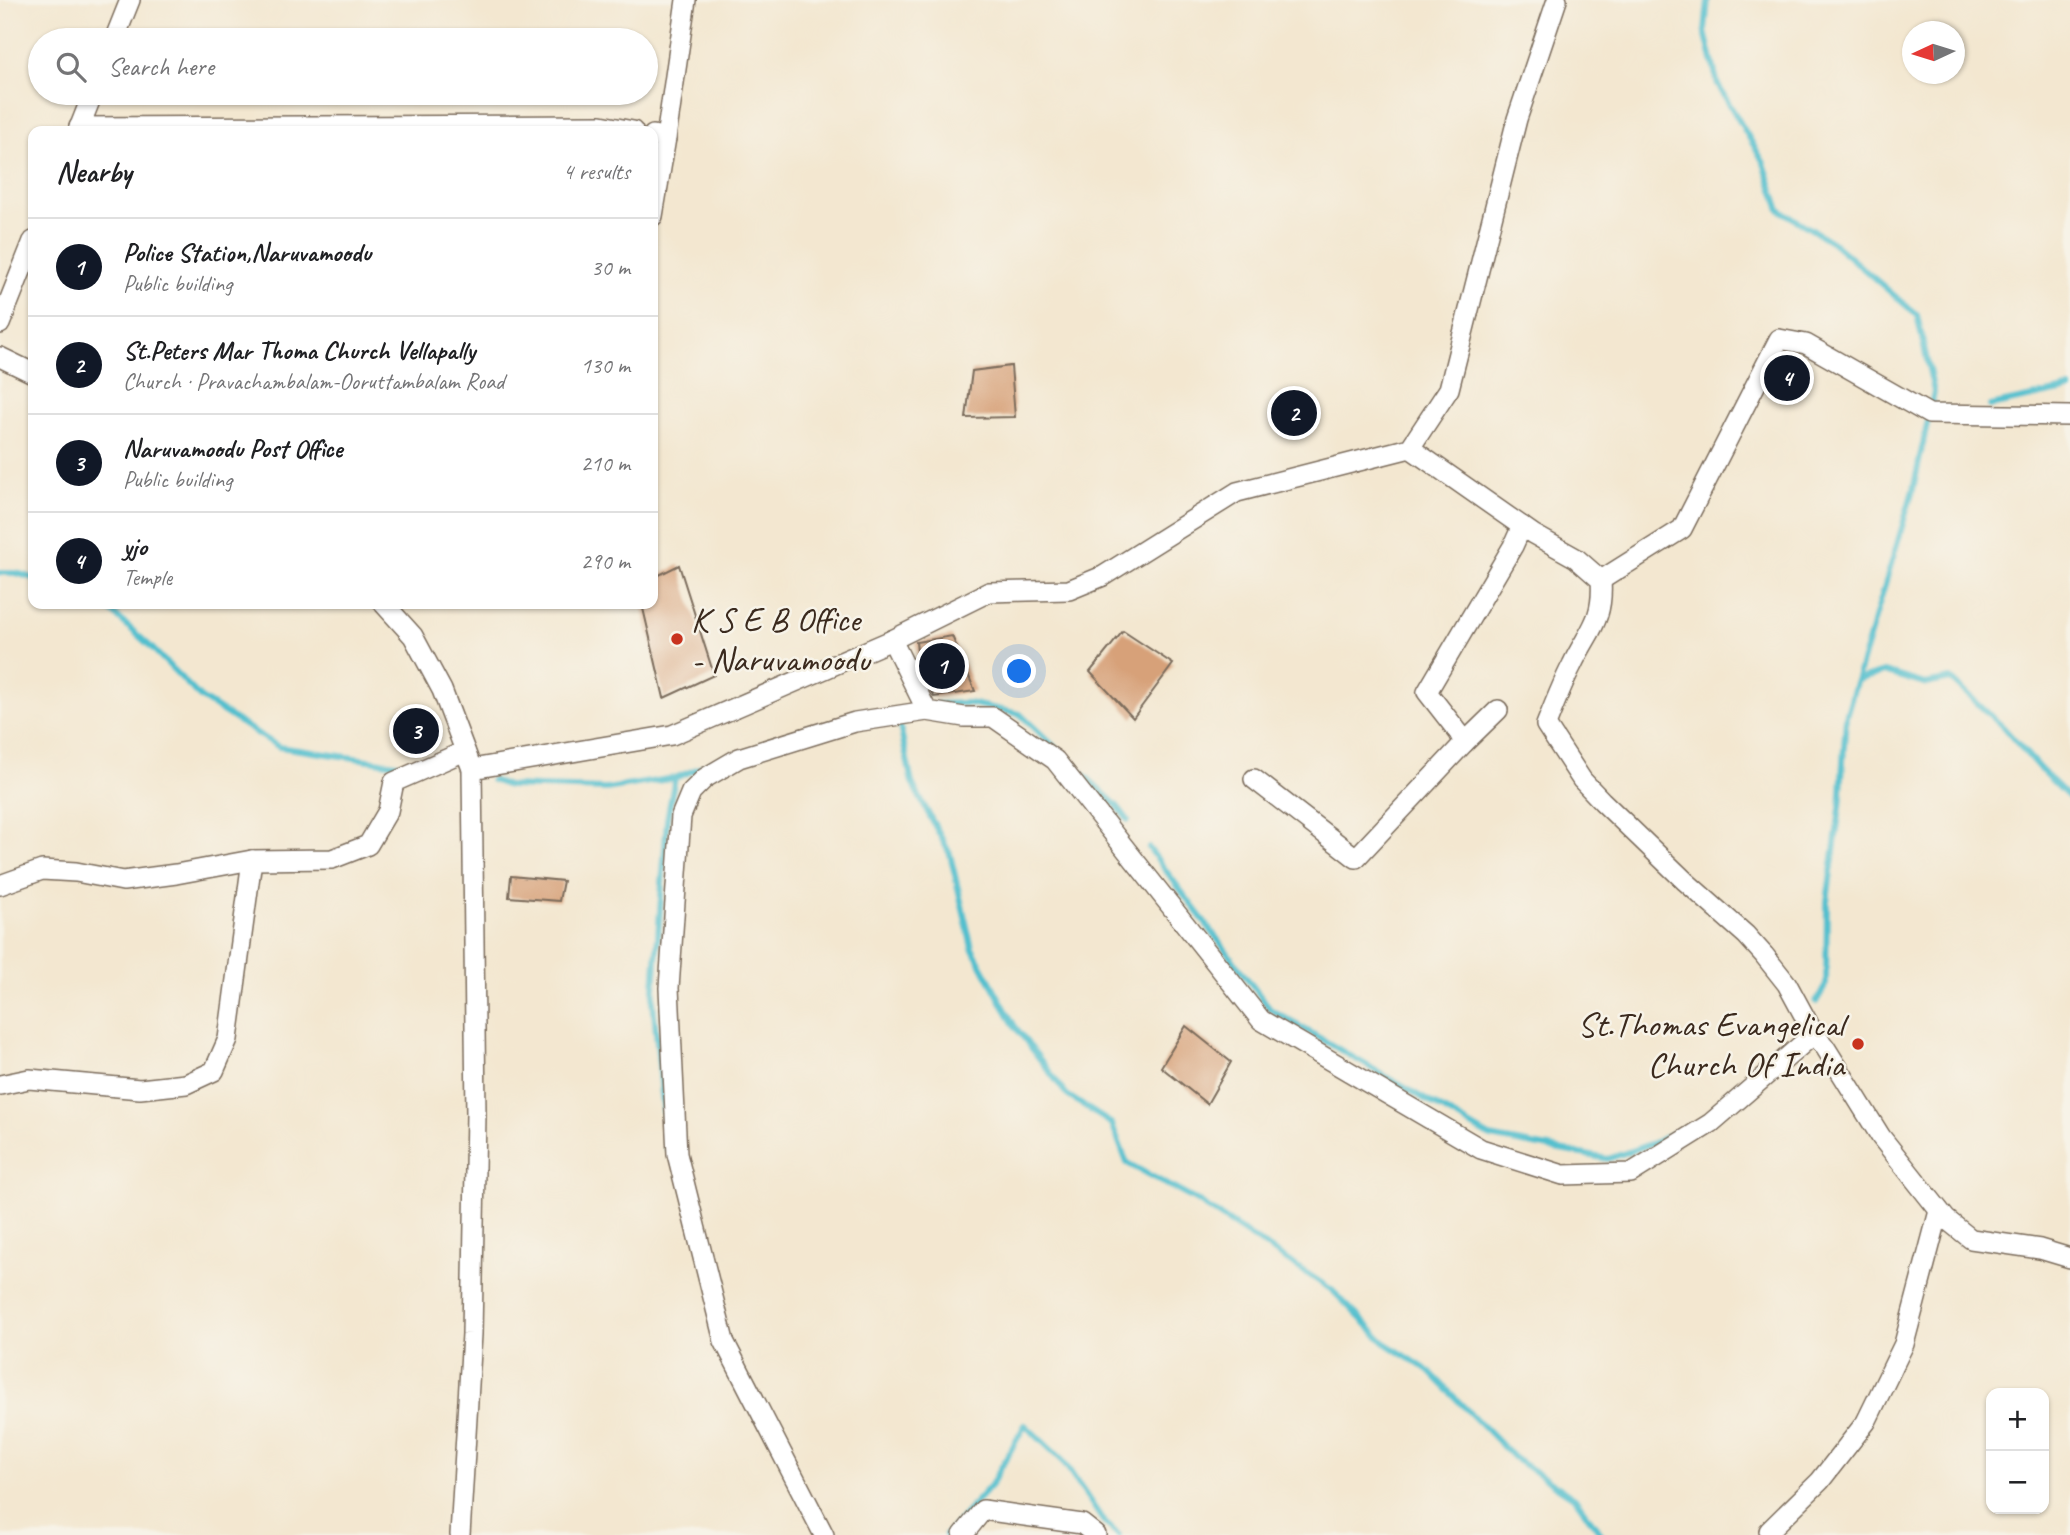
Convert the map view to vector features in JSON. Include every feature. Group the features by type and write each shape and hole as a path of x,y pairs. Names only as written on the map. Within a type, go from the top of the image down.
{"street":[{"path":"119,28 130,0"},
{"path":"659,137 685,0"},
{"path":"472,769 672,736 892,640 989,592 1069,590 1102,576 1237,492 1410,449 1449,389 1517,119 1557,0"},
{"path":"80,126 88,105"},
{"path":"470,126 606,126"},
{"path":"0,324 28,254"},
{"path":"1601,580 1682,529 1779,339 1806,344 1929,414 2070,416"},
{"path":"0,357 28,371"},
{"path":"1410,449 1522,526 1576,558 1601,580 1602,596 1597,623 1573,663 1546,725 1582,780 1764,955 1787,984 1814,1034 1825,1047 1881,1137 1945,1219 1971,1239 2040,1249 2070,1258"},
{"path":"1464,743 1427,692 1513,547 1522,526"},
{"path":"389,609 413,636 442,690 472,769 475,1141 472,1334 460,1535"},
{"path":"892,640 919,712"},
{"path":"1254,779 1356,858 1497,710"},
{"path":"824,1535 724,1341 677,1154 669,988 681,816 691,792 705,778 739,758 855,722 919,712 964,717 993,716 1055,760 1262,1020 1482,1149 1563,1175 1631,1173 1711,1122 1814,1034"},
{"path":"0,885 42,870 76,872 123,881 252,860 332,859 368,845 388,811 394,782 465,751"},
{"path":"0,1085 29,1079 140,1089 186,1084 214,1071 228,1039 252,860"},
{"path":"1769,1531 1820,1481 1866,1422 1904,1344 1939,1211"},
{"path":"963,1535 983,1510 1082,1524 1096,1535"}],"building":[{"path":"1011,366 1015,417 966,418 972,371"},
{"name":"K S E B Office - Naruvamoodu","path":"679,565 714,675 664,698 643,609 658,609 658,576"},
{"path":"1123,631 1173,664 1133,718 1090,672"},
{"path":"952,636 975,691 934,697 919,668 916,642"},
{"path":"425,713 432,736 408,750 399,726"},
{"path":"511,876 563,881 559,901 509,897"},
{"path":"1186,1026 1231,1062 1207,1104 1161,1067"}],"waterway":[{"path":"1708,0 1705,31 1718,85 1764,163 1780,210 1832,242 1917,315 1934,392 1913,490 1846,716 1840,808 1827,901 1826,985 1816,1002"},
{"path":"1990,406 2070,389"},
{"path":"0,573 28,577"},
{"path":"109,609 201,698 279,747 396,764"},
{"path":"1857,680 1884,672 1925,684 1951,679 2003,727 2070,798"},
{"path":"938,704 968,703 1020,714 1118,807 1128,820"},
{"path":"898,717 912,783 950,854 972,948 1014,1025 1067,1095 1112,1124 1127,1163 1199,1202 1332,1290 1384,1342 1429,1371 1514,1458 1575,1498 1602,1535"},
{"path":"667,1148 653,1001 667,819 675,778 716,761"},
{"path":"492,780 508,786 606,789 675,778"},
{"path":"1149,848 1270,1009 1490,1137 1608,1159 1686,1128"},
{"path":"946,1535 991,1485 1025,1425 1063,1461 1104,1522 1119,1535"}],"place":[{"name":"yjo","path":"1787,378"},
{"name":"St.Peters Mar Thoma Church Vellapally","path":"1294,413"},
{"name":"K S E B Office - Naruvamoodu","path":"677,639"},
{"name":"Police Station,Naruvamoodu","path":"942,666"},
{"name":"Naruvamoodu Post Office","path":"416,731"},
{"name":"St.Thomas Evangelical Church Of India","path":"1858,1044"}]}
